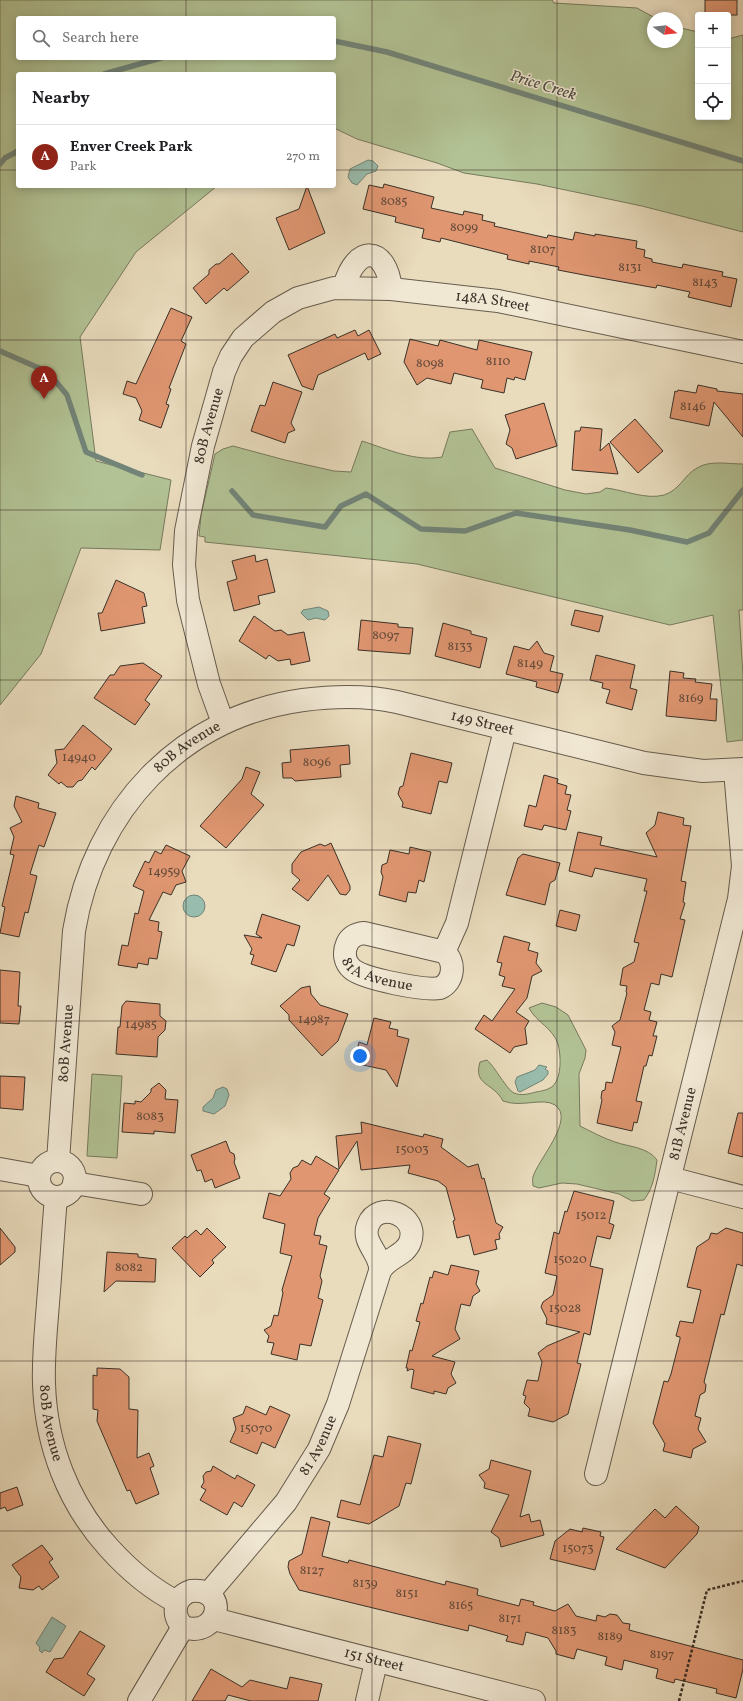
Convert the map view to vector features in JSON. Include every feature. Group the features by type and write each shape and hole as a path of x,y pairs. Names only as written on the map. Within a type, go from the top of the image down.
{"street":[{"path":"344,287 353,264 363,256 368,256 378,258 384,264 389,277 391,289"},
{"name":"148A Street","path":"250,331 267,316 291,300 323,290 344,287 391,289 498,300 743,352"},
{"name":"80B Avenue","path":"58,1161 74,930 80,899 90,868 108,830 138,788 171,757 223,722 209,684 190,608 184,565 185,540 192,497 219,386 231,356 250,331"},
{"name":"149 Street","path":"223,722 287,702 342,696 386,700 644,763 703,771 739,770"},
{"path":"444,952 457,923 505,730"},
{"name":"81B Avenue","path":"596,1474 742,885 743,860 739,770"},
{"path":"58,1161 67,1164 74,1172 74,1183 72,1188 65,1194 56,1197 42,1190 39,1176 40,1171 47,1163 58,1161"},
{"path":"0,1169 39,1176"},
{"path":"670,1178 743,1197"},
{"path":"74,1183 141,1194"},
{"name":"80B Avenue","path":"56,1197 44,1366 46,1408 54,1450 74,1498 95,1531 134,1572 157,1590 177,1602"},
{"name":"81 Avenue","path":"208,1594 286,1502 319,1449 338,1404 380,1271"},
{"path":"191,1591 208,1594 214,1601 216,1607 214,1619 200,1628 194,1629 183,1627 176,1615 177,1602 185,1593 191,1591"},
{"name":"151 Street","path":"214,1619 376,1662 534,1701"},
{"path":"139,1701 183,1627"},
{"path":"367,1701 376,1662"}],"path":[{"path":"679,1701 707,1590 743,1581"}],"shaded area":[{"path":"0,0 552,0 554,3 637,8 647,14 647,48 683,48 683,28 695,31 695,120 731,120 731,38 743,35 743,232 642,206 537,184 464,173 437,163 357,139 336,129 336,72 16,72 16,188 215,188 136,252 80,337 96,461 171,480 160,550 81,548 41,654 0,705"},
{"path":"368,160 373,161 378,166 376,171 367,174 357,185 352,183 348,177 350,169"},
{"path":"472,429 495,468 565,490 586,494 600,492 606,488 642,496 664,495 674,490 697,468 707,464 743,464 743,610 739,610 743,676 743,740 727,742 713,615 670,625 417,564 205,542 205,537 199,536 201,515 215,454 223,449 233,446 334,471 351,472 362,441 411,456 422,458 442,457 450,432"},
{"path":"319,607 328,611 329,616 325,620 316,618 308,620 301,613 303,610"},
{"path":"194,895 202,898 205,906 202,914 194,917 186,914 183,906 186,898"},
{"path":"542,1003 556,1007 568,1015 586,1050 585,1058 579,1074 580,1126 620,1144 649,1152 657,1160 652,1186 644,1200 632,1201 619,1194 577,1184 562,1183 539,1188 533,1186 533,1178 536,1170 558,1130 561,1120 560,1111 555,1105 550,1103 510,1103 503,1101 494,1090 482,1080 479,1076 479,1070 480,1062 487,1060 508,1088 517,1094 522,1095 545,1090 553,1086 559,1072 560,1054 558,1044 556,1038 529,1008"},
{"path":"539,1065 547,1067 545,1069 548,1071 548,1074 543,1080 520,1092 518,1091 515,1082 517,1077 535,1070"},
{"path":"92,1074 122,1076 117,1158 87,1156"},
{"path":"223,1087 227,1089 229,1095 225,1106 214,1114 203,1111 203,1107 213,1098 216,1090"},
{"path":"52,1617 66,1626 50,1652 44,1650 42,1653 36,1643"}],"building":[{"path":"705,0 737,0 737,15 731,15 731,12 705,12"},
{"path":"384,184 434,197 431,208 463,215 464,211 483,215 482,220 495,223 494,226 547,238 548,235 573,240 575,232 637,241 636,248 645,250 644,257 652,259 652,262 682,268 683,264 723,272 722,276 737,279 731,307 688,297 690,292 657,285 656,288 558,270 559,267 529,261 529,264 507,259 508,255 441,238 440,242 422,238 424,229 395,222 396,217 363,209 369,185 383,188"},
{"path":"306,188 308,188 325,233 289,250 276,218 299,209"},
{"path":"232,253 249,272 227,291 224,288 206,304 193,288 209,274 209,270"},
{"path":"171,308 192,317 181,341 186,344 169,388 171,389 166,404 169,405 161,428 139,420 142,411 136,398 123,394 127,381 136,384"},
{"path":"355,330 358,336 369,330 381,354 368,360 365,353 318,375 313,390 302,386 288,355 335,334 337,338"},
{"path":"410,339 438,346 440,340 477,350 479,340 532,352 525,380 515,377 514,380 507,378 504,393 481,388 483,380 454,373 451,384 427,378 417,385 404,362"},
{"path":"273,382 302,392 291,423 295,430 288,433 285,443 251,431 260,405 265,406"},
{"path":"698,385 717,389 717,391 743,394 743,437 714,402 709,426 670,418 675,391 677,392 678,390 696,393"},
{"path":"544,403 557,446 516,459 512,448 506,444 510,430 505,415"},
{"path":"635,419 663,451 638,473 610,442"},
{"path":"581,427 602,429 600,451 609,443 618,474 572,470 575,431 580,431"},
{"path":"255,555 256,562 267,559 275,592 258,596 260,604 234,611 227,582 237,579 232,561"},
{"path":"116,580 144,593 147,606 142,607 145,623 101,631 98,613 102,613"},
{"path":"575,610 603,616 599,632 571,625"},
{"path":"254,616 275,631 281,630 288,635 304,632 310,661 291,665 290,659 278,661 269,655 266,659 239,641"},
{"path":"361,620 398,624 398,627 413,628 410,654 358,650"},
{"path":"443,623 471,631 471,634 487,638 480,668 435,656"},
{"path":"537,641 544,653 554,656 550,671 563,674 558,693 536,687 537,682 506,674 514,646 529,650"},
{"path":"596,655 635,665 630,688 637,690 632,710 606,703 610,690 602,688 603,683 590,680"},
{"path":"143,663 162,676 145,700 150,704 135,725 94,698 110,675 114,675 120,666"},
{"path":"670,671 684,673 683,678 696,679 695,682 712,684 710,699 717,699 716,721 666,716"},
{"path":"83,725 112,749 95,770 92,767 82,780 78,781 73,787 67,787 61,782 59,784 48,775 57,763 55,750 64,749"},
{"path":"349,745 350,764 340,765 341,777 295,781 292,778 283,778 282,763 291,762 290,750"},
{"path":"411,753 452,763 447,783 439,781 431,814 402,807 403,803 398,794 400,787 403,786"},
{"path":"246,767 260,772 251,794 264,805 226,848 200,826 242,779"},
{"path":"544,775 558,779 557,783 567,786 565,794 571,795 567,810 571,811 566,830 544,825 542,830 524,826 529,805 536,807"},
{"path":"16,796 39,803 38,808 56,813 44,847 39,845 30,874 37,876 28,913 25,912 19,937 0,933 5,907 2,906 14,855 10,854 14,837 10,828 22,822 14,806"},
{"path":"658,812 684,818 683,825 691,826 681,881 686,882 683,902 685,903 680,919 685,920 672,977 661,974 659,985 651,983 644,1010 651,1012 649,1020 657,1022 653,1036 657,1036 652,1056 649,1055 646,1066 644,1066 636,1101 642,1102 637,1123 634,1122 632,1131 597,1123 602,1100 602,1091 605,1090 606,1082 612,1083 621,1047 612,1045 615,1032 612,1026 620,1020 627,993 627,986 620,985 623,968 634,962 639,943 634,942 647,891 644,891 647,879 595,868 592,877 569,871 578,832 602,837 600,845 657,857 646,833 655,825"},
{"path":"331,843 350,886 350,890 346,895 340,894 328,875 308,901 292,889 300,880 292,873 292,864 301,852 320,844 325,846"},
{"path":"166,845 190,856 182,871 186,882 176,885 171,895 163,892 149,920 159,922 158,931 162,932 157,959 149,958 148,965 138,963 137,968 118,965 122,945 128,946 135,913 138,914 144,891 133,886 145,861 149,863 155,851 161,854"},
{"path":"410,847 431,852 424,882 419,880 416,893 408,892 406,902 379,895 383,877 381,872 382,865 387,863 390,850 409,854"},
{"path":"523,854 560,863 555,880 550,883 545,905 506,895 518,858"},
{"path":"560,910 580,915 576,931 556,926"},
{"path":"262,914 300,926 294,946 287,944 276,972 251,964 254,955 250,954 252,949 244,935 262,938 256,934"},
{"path":"504,936 530,943 528,950 538,953 536,963 542,971 532,976 527,998 516,1012 529,1021 525,1028 527,1044 514,1047 510,1053 475,1029 484,1015 492,1021 515,989 502,986 505,977 499,975 502,963 497,962"},
{"path":"0,970 20,972 18,1006 21,1006 19,1024 0,1023"},
{"path":"310,986 311,994 320,1005 348,1014 338,1041 322,1056 289,1020 289,1015 280,1006 301,988"},
{"path":"126,1001 160,1004 160,1016 166,1021 165,1030 158,1037 157,1057 116,1054 118,1027 120,1027 122,1006"},
{"path":"374,1018 391,1022 389,1028 398,1030 397,1036 409,1039 397,1087 386,1070 354,1063 359,1042 367,1045"},
{"path":"0,1076 25,1077 23,1110 0,1108"},
{"path":"159,1083 166,1090 165,1099 178,1100 175,1133 154,1131 154,1134 122,1132 124,1103 135,1104 135,1101 141,1102 151,1092 151,1089"},
{"path":"738,1113 743,1113 743,1157 728,1153"},
{"path":"361,1122 423,1137 424,1134 443,1139 441,1147 468,1167 478,1164 482,1179 484,1178 496,1223 503,1227 499,1234 500,1239 495,1240 497,1249 474,1255 469,1235 457,1238 453,1221 455,1220 446,1187 438,1181 408,1173 410,1165 361,1170 357,1141 339,1169 336,1136 362,1133"},
{"path":"226,1141 230,1152 234,1154 234,1162 240,1178 215,1188 212,1179 205,1182 201,1170 197,1171 191,1155"},
{"path":"316,1156 339,1170 324,1194 330,1198 318,1218 314,1235 321,1236 319,1244 327,1246 320,1276 322,1281 318,1298 323,1300 311,1346 300,1344 297,1360 271,1354 274,1343 267,1342 269,1336 264,1330 271,1326 274,1315 278,1316 283,1293 282,1290 292,1256 280,1253 285,1224 263,1218 269,1193 280,1196 291,1179 290,1173 293,1168 298,1166 302,1160 311,1165"},
{"path":"574,1191 614,1201 609,1223 614,1225 610,1239 597,1236 590,1266 603,1269 590,1335 584,1333 577,1363 581,1364 568,1414 553,1422 528,1416 530,1409 524,1403 526,1396 523,1395 527,1380 538,1381 542,1362 538,1353 547,1346 580,1332 546,1324 547,1319 541,1307 543,1302 553,1295 557,1276 545,1273 554,1232 559,1234 565,1211 567,1212"},
{"path":"0,1228 15,1247 15,1252 0,1265"},
{"path":"207,1228 226,1247 212,1260 214,1263 200,1277 172,1248 185,1236 187,1238 196,1230 201,1235"},
{"path":"726,1228 743,1233 743,1266 737,1264 724,1315 721,1314 704,1382 706,1385 705,1392 700,1395 695,1416 701,1418 698,1429 706,1442 693,1449 691,1458 663,1451 665,1444 653,1423 664,1381 668,1382 671,1374 680,1339 680,1337 676,1336 680,1321 693,1323 701,1290 687,1287 697,1247 709,1239 711,1233 717,1234"},
{"path":"107,1252 138,1254 138,1257 156,1259 155,1282 116,1281 104,1292"},
{"path":"451,1265 479,1271 476,1284 480,1291 473,1296 470,1306 461,1304 455,1329 460,1339 432,1356 455,1362 451,1374 456,1383 448,1388 446,1394 434,1391 434,1394 411,1388 414,1370 411,1369 407,1371 408,1368 406,1368 410,1350 412,1351 420,1322 416,1321 421,1303 423,1304 430,1277 432,1278 434,1271 448,1275"},
{"path":"97,1368 120,1369 129,1377 129,1409 138,1410 137,1458 149,1453 154,1466 150,1468 159,1494 136,1504 130,1490 127,1491 97,1421 98,1410 93,1409 93,1375 97,1376"},
{"path":"246,1406 266,1415 270,1406 290,1415 275,1448 262,1442 257,1454 230,1442 236,1429 233,1418 243,1414"},
{"path":"388,1436 421,1444 411,1484 406,1483 399,1506 369,1524 337,1517 341,1500 360,1505 374,1455 383,1457"},
{"path":"491,1460 531,1471 520,1517 529,1514 531,1522 540,1520 544,1535 501,1547 499,1538 491,1532 509,1495 484,1488 485,1483 479,1475 489,1469"},
{"path":"213,1466 235,1479 237,1475 255,1485 242,1507 234,1502 227,1515 200,1500 206,1490 201,1487 204,1482 203,1476 206,1472 211,1471"},
{"path":"17,1487 23,1505 7,1511 5,1507 0,1509 0,1493"},
{"path":"676,1506 699,1527 697,1534 665,1568 616,1549 655,1509 665,1518"},
{"path":"311,1517 330,1522 322,1556 348,1563 349,1560 445,1585 446,1581 478,1589 477,1595 519,1606 521,1599 534,1602 533,1605 555,1611 568,1604 576,1616 596,1621 597,1615 605,1617 610,1614 617,1615 623,1623 630,1624 629,1630 743,1660 743,1669 736,1698 716,1693 717,1689 675,1679 674,1683 656,1678 658,1669 624,1660 622,1670 605,1665 607,1657 577,1649 574,1659 556,1654 556,1651 548,1638 526,1632 523,1645 506,1641 508,1636 469,1625 468,1631 299,1590 290,1574 288,1567 289,1561 302,1554"},
{"path":"583,1528 601,1532 600,1536 604,1537 595,1570 550,1559 555,1541 570,1529 582,1532"},
{"path":"42,1545 53,1559 49,1562 59,1577 42,1590 39,1586 33,1590 19,1588 21,1577 12,1565"},
{"path":"80,1631 105,1646 87,1674 95,1679 84,1696 46,1672 54,1659 63,1658"},
{"path":"211,1669 242,1687 250,1680 287,1689 290,1677 322,1684 318,1701 251,1701 228,1695 225,1701 192,1701"}],"waterway":[{"name":"Price Creek","path":"336,41 387,52 743,161"},
{"name":"Price Creek","path":"111,72 154,60"},
{"name":"Price Creek","path":"0,164 5,158 16,152"},
{"path":"0,351 48,372 67,395 86,452 142,475"},
{"path":"232,491 253,515 325,527 341,506 366,494 421,529 465,531 516,513 630,530 687,542 709,533 743,490"}],"place":[{"name":"Enver Creek Park","path":"44,399"}]}
